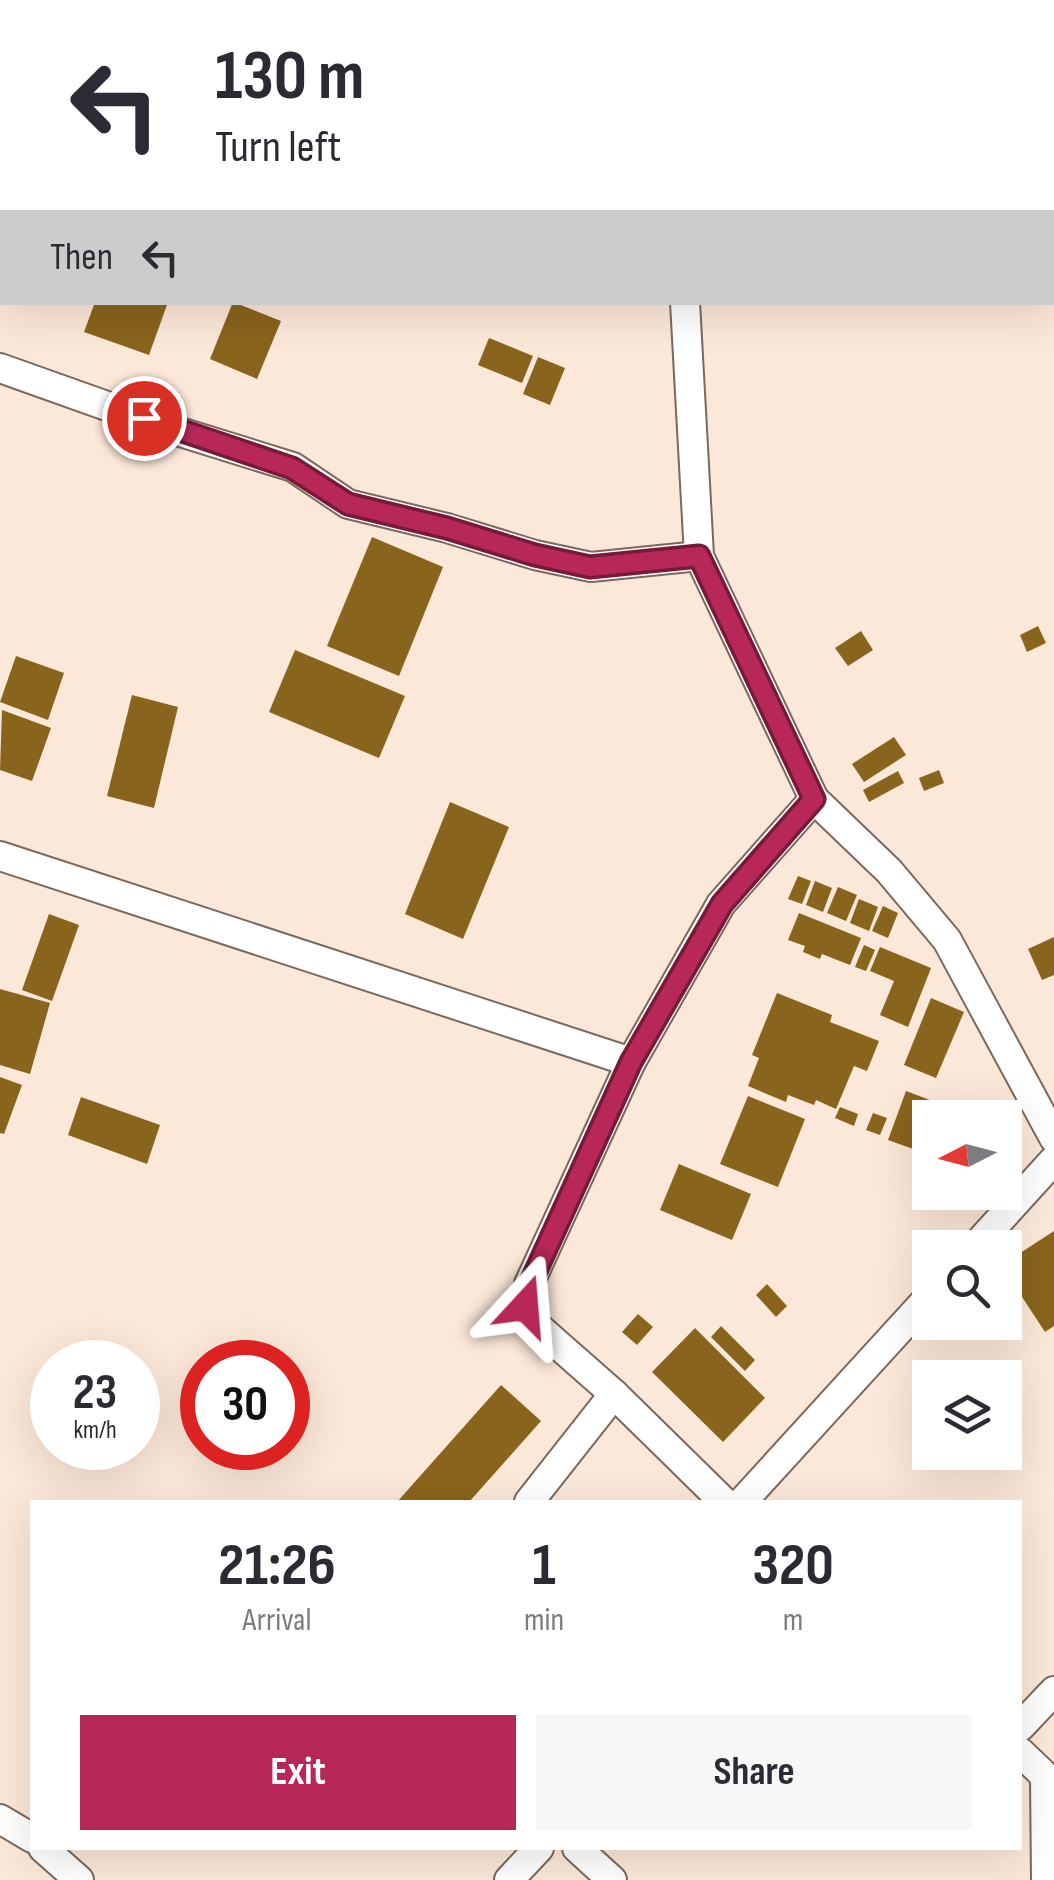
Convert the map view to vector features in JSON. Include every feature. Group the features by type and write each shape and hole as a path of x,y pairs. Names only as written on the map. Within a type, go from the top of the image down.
{"street":[{"path":"685,305 699,556 814,799 889,871 947,940 1054,1138"},
{"path":"0,368 292,468 348,504 535,555 590,567 699,556"},
{"path":"722,1500 614,1394 531,1322 525,1306 530,1284 631,1062 722,904 814,799"},
{"path":"0,856 631,1062"},
{"path":"990,1230 1054,1160"},
{"path":"744,1500 912,1316"},
{"path":"531,1500 614,1394"},
{"path":"1022,1724 1054,1691"},
{"path":"1022,1754 1045,1780 1046,1880"},
{"path":"0,1819 30,1837"},
{"path":"45,1850 79,1880"},
{"path":"509,1880 537,1850"},
{"path":"578,1850 612,1880"}],"building":[{"path":"94,305 167,305 149,355 84,332"},
{"path":"232,305 281,321 257,379 210,359"},
{"path":"489,338 533,356 522,383 478,365"},
{"path":"538,357 565,368 550,405 523,394"},
{"path":"372,537 443,567 399,676 327,646"},
{"path":"1038,626 1046,643 1027,652 1020,635"},
{"path":"861,631 873,650 848,666 835,648"},
{"path":"295,650 405,696 379,758 269,712"},
{"path":"16,656 64,673 48,720 0,702"},
{"path":"132,695 178,707 154,808 107,796"},
{"path":"2,710 51,728 32,781 0,770"},
{"path":"894,737 906,755 864,782 852,764"},
{"path":"939,770 944,783 924,791 919,778"},
{"path":"898,771 904,783 869,802 863,790"},
{"path":"450,802 509,827 463,939 405,914"},
{"path":"798,876 811,881 802,904 788,899"},
{"path":"815,881 832,888 823,912 806,905"},
{"path":"838,887 857,895 846,921 827,913"},
{"path":"859,899 878,907 869,931 850,923"},
{"path":"883,906 898,913 888,938 872,931"},
{"path":"799,913 861,938 850,965 822,954 820,959 803,952 805,946 788,940"},
{"path":"49,914 79,925 52,1001 22,990"},
{"path":"1054,937 1054,975 1042,980 1028,949"},
{"path":"864,945 875,950 866,971 855,967"},
{"path":"880,947 931,968 908,1027 880,1015 894,981 870,971"},
{"path":"0,989 50,1003 30,1074 0,1065"},
{"path":"777,993 832,1015 830,1022 879,1041 867,1071 854,1066 836,1109 816,1100 814,1105 788,1095 786,1102 748,1086 759,1058 752,1055"},
{"path":"931,998 964,1012 936,1078 904,1065"},
{"path":"0,1077 22,1085 4,1134 0,1133"},
{"path":"906,1091 930,1100 912,1100 912,1149 888,1140"},
{"path":"748,1096 805,1119 778,1187 720,1164"},
{"path":"81,1097 160,1125 147,1164 68,1135"},
{"path":"840,1107 858,1114 854,1126 835,1118"},
{"path":"873,1113 887,1118 880,1135 866,1130"},
{"path":"679,1164 751,1194 732,1240 660,1210"},
{"path":"1054,1231 1054,1326 1045,1332 1022,1297 1022,1252"},
{"path":"767,1284 787,1306 776,1317 756,1295"},
{"path":"638,1314 653,1327 637,1345 622,1332"},
{"path":"721,1326 755,1360 745,1371 711,1337"},
{"path":"695,1328 765,1398 723,1442 652,1372"},
{"path":"501,1385 541,1421 471,1500 399,1500"}],"route":[{"path":"144,418 304,473 348,504 535,555 590,567 699,556 814,799 722,904 631,1062 530,1284 525,1306"}]}
